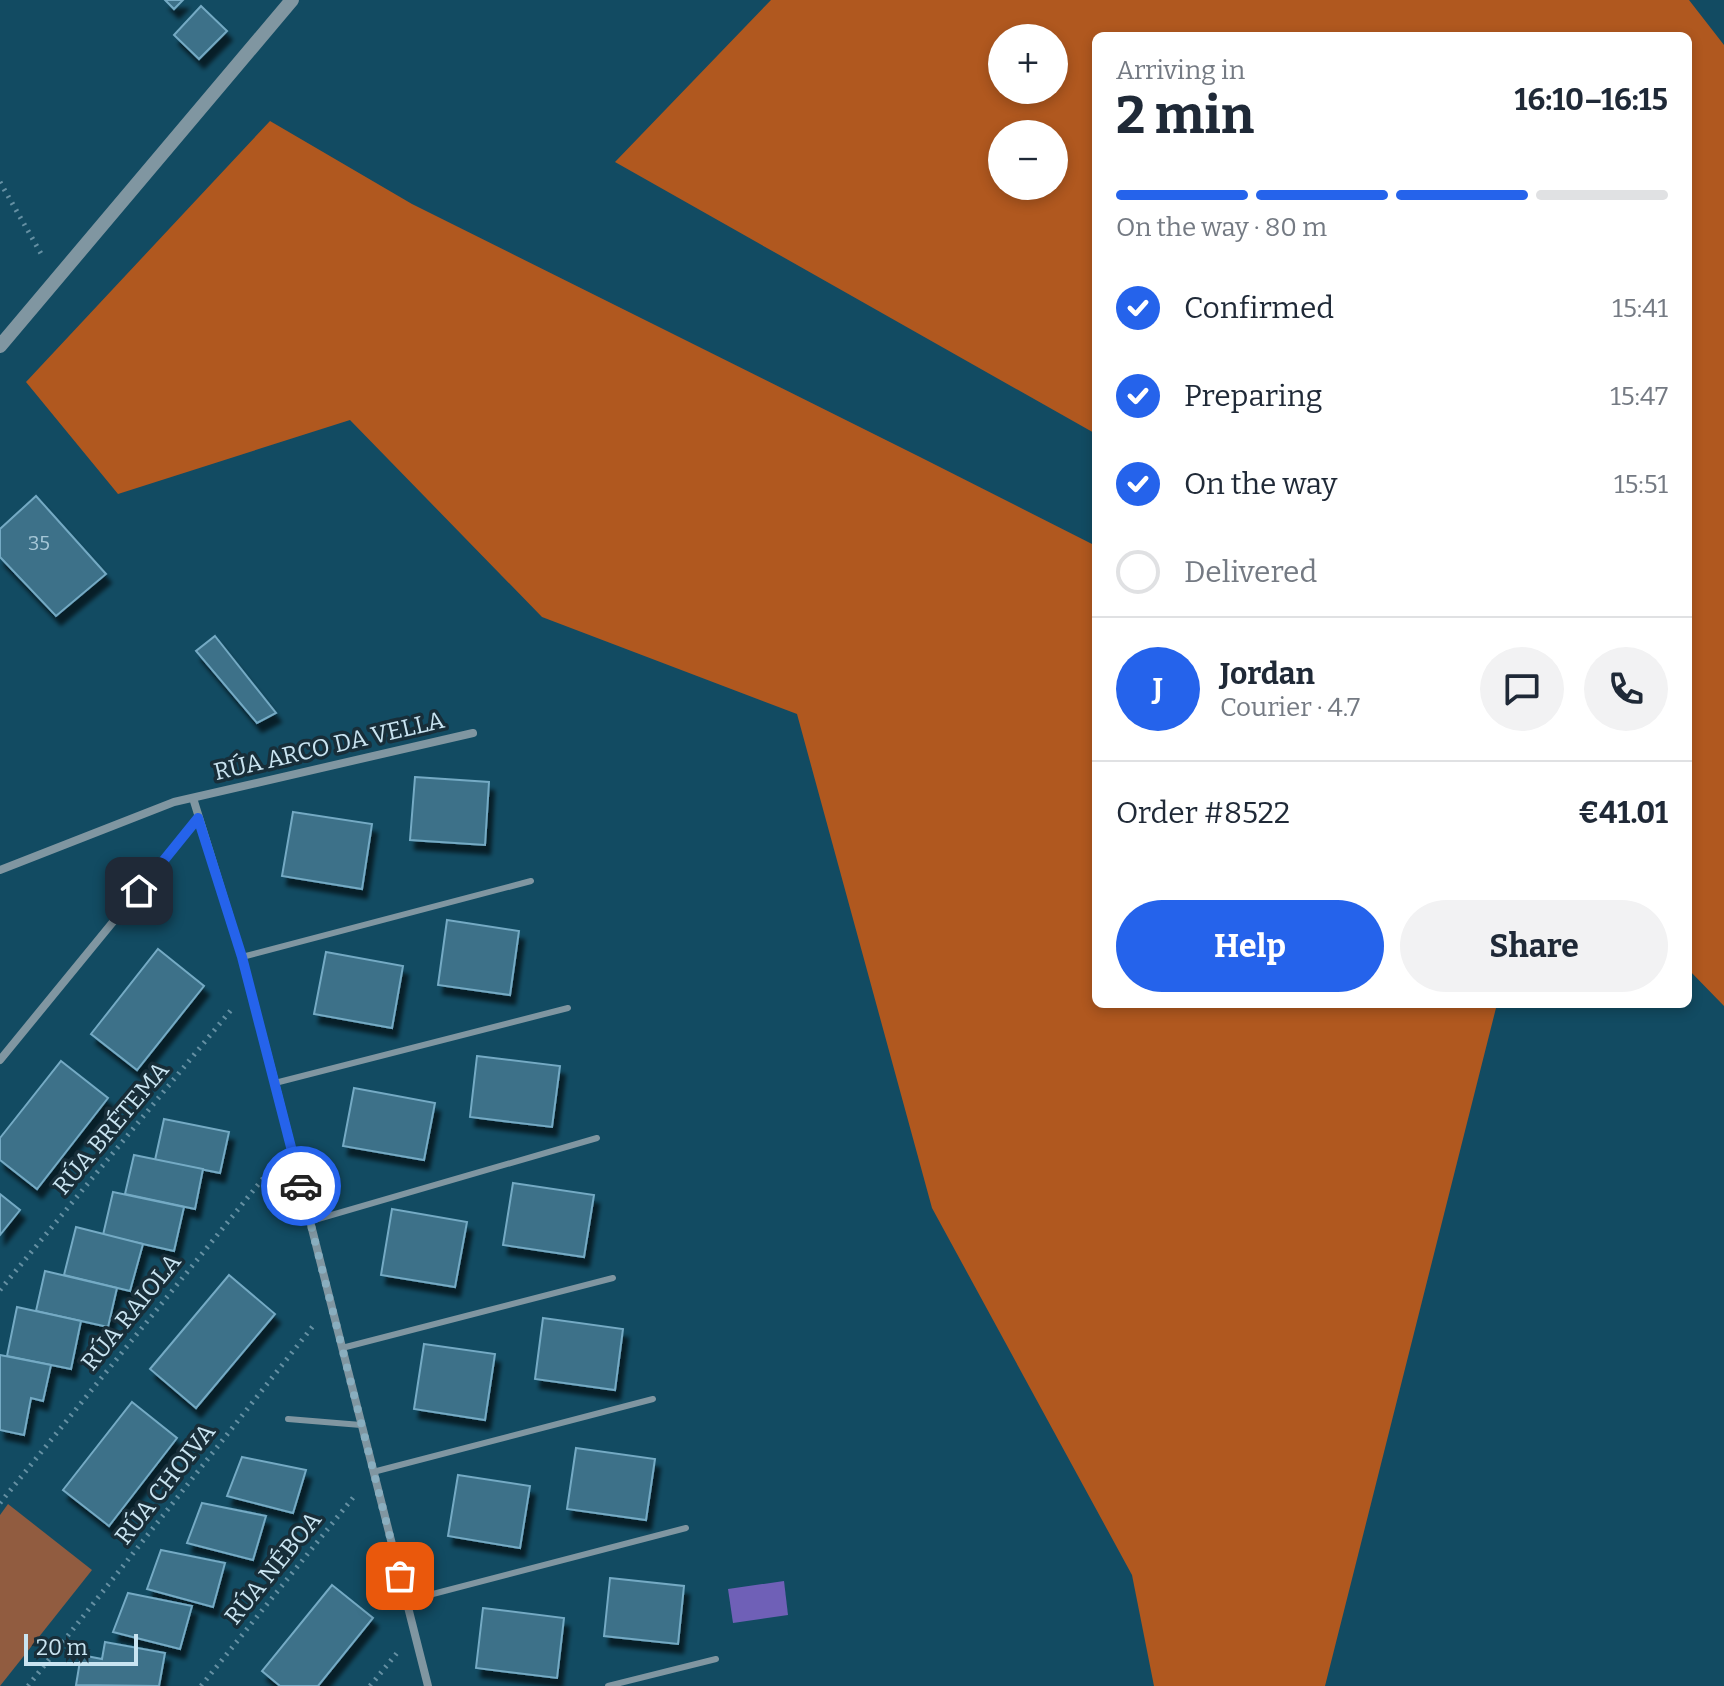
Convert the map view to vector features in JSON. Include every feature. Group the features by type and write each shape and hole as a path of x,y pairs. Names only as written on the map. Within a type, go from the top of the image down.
{"street":[{"path":"0,346 292,0"},
{"name":"RÚA ARCO DA VELLA","path":"0,870 174,802 473,733"},
{"name":"RÚA ARCO DA VELLA","path":"193,798 242,957 428,1686"},
{"path":"0,1060 198,818"}],"lane":[{"path":"242,957 531,881"},
{"path":"275,1083 568,1008"},
{"path":"311,1221 597,1138"},
{"path":"342,1348 613,1278"},
{"path":"373,1472 653,1399"},
{"path":"288,1419 361,1425"},
{"path":"406,1601 686,1528"},
{"path":"608,1686 716,1659"}],"path":[{"path":"0,182 59,277"},
{"name":"RÚA BRÉTEMA","path":"0,1290 249,988"},
{"name":"RÚA RAIOLA","path":"0,1503 291,1144"},
{"name":"RÚA CHOIVA","path":"28,1686 331,1304"},
{"name":"RÚA NÉBOA","path":"201,1686 373,1472"},
{"path":"370,1686 414,1632"}],"shaded area":[{"path":"771,0 1689,0 1724,45 1724,1006 1692,973 1692,32 1092,32 1092,432 615,162"},
{"path":"270,121 412,204 1092,544 1092,1008 1496,1008 1325,1686 1154,1686 1132,1575 932,1208 797,714 542,617 350,420 118,494 26,382"},
{"path":"8,1504 92,1570 0,1686 0,1515"},
{"path":"784,1581 788,1615 733,1623 728,1589"}],"building":[{"path":"165,0 183,0 174,9"},
{"path":"201,6 227,31 199,59 174,35"},
{"path":"36,496 106,574 56,616 0,557 0,529"},
{"path":"215,636 276,713 257,723 196,651"},
{"path":"415,777 489,782 485,845 410,840"},
{"path":"293,812 372,824 362,889 282,876"},
{"path":"447,920 519,931 510,995 438,985"},
{"path":"158,949 204,986 137,1070 91,1034"},
{"path":"326,952 403,966 392,1028 314,1014"},
{"path":"477,1056 560,1066 552,1127 470,1117"},
{"path":"61,1061 108,1098 37,1189 0,1160 0,1138"},
{"path":"354,1088 435,1103 424,1160 343,1146"},
{"path":"164,1119 229,1132 220,1173 155,1160"},
{"path":"134,1155 203,1169 195,1209 125,1194"},
{"path":"513,1183 594,1195 584,1257 503,1245"},
{"path":"113,1192 184,1207 174,1251 103,1235"},
{"path":"0,1194 20,1210 0,1235"},
{"path":"392,1209 467,1222 455,1287 381,1275"},
{"path":"76,1227 143,1244 130,1291 64,1275"},
{"path":"45,1271 117,1288 108,1327 36,1311"},
{"path":"229,1275 275,1314 196,1408 150,1369"},
{"path":"17,1307 81,1321 71,1369 7,1356"},
{"path":"543,1318 623,1329 615,1390 535,1379"},
{"path":"424,1344 495,1354 485,1420 414,1409"},
{"path":"0,1355 51,1365 43,1401 31,1398 24,1435 0,1430"},
{"path":"132,1402 177,1438 109,1526 63,1490"},
{"path":"576,1448 655,1459 646,1520 567,1509"},
{"path":"242,1457 306,1470 293,1513 227,1496"},
{"path":"458,1475 530,1486 520,1548 448,1536"},
{"path":"202,1503 266,1516 253,1560 187,1543"},
{"path":"161,1550 225,1563 213,1607 147,1589"},
{"path":"610,1578 684,1586 678,1644 604,1636"},
{"path":"332,1585 373,1618 318,1686 280,1686 262,1671"},
{"path":"128,1593 192,1606 180,1649 113,1632"},
{"path":"483,1608 564,1618 557,1678 476,1668"},
{"path":"105,1642 165,1653 159,1686 76,1685 81,1655 102,1659"}],"way so far":[{"path":"301,1186 400,1576"}],"route":[{"path":"139,891 198,818 242,957 301,1186"}]}
